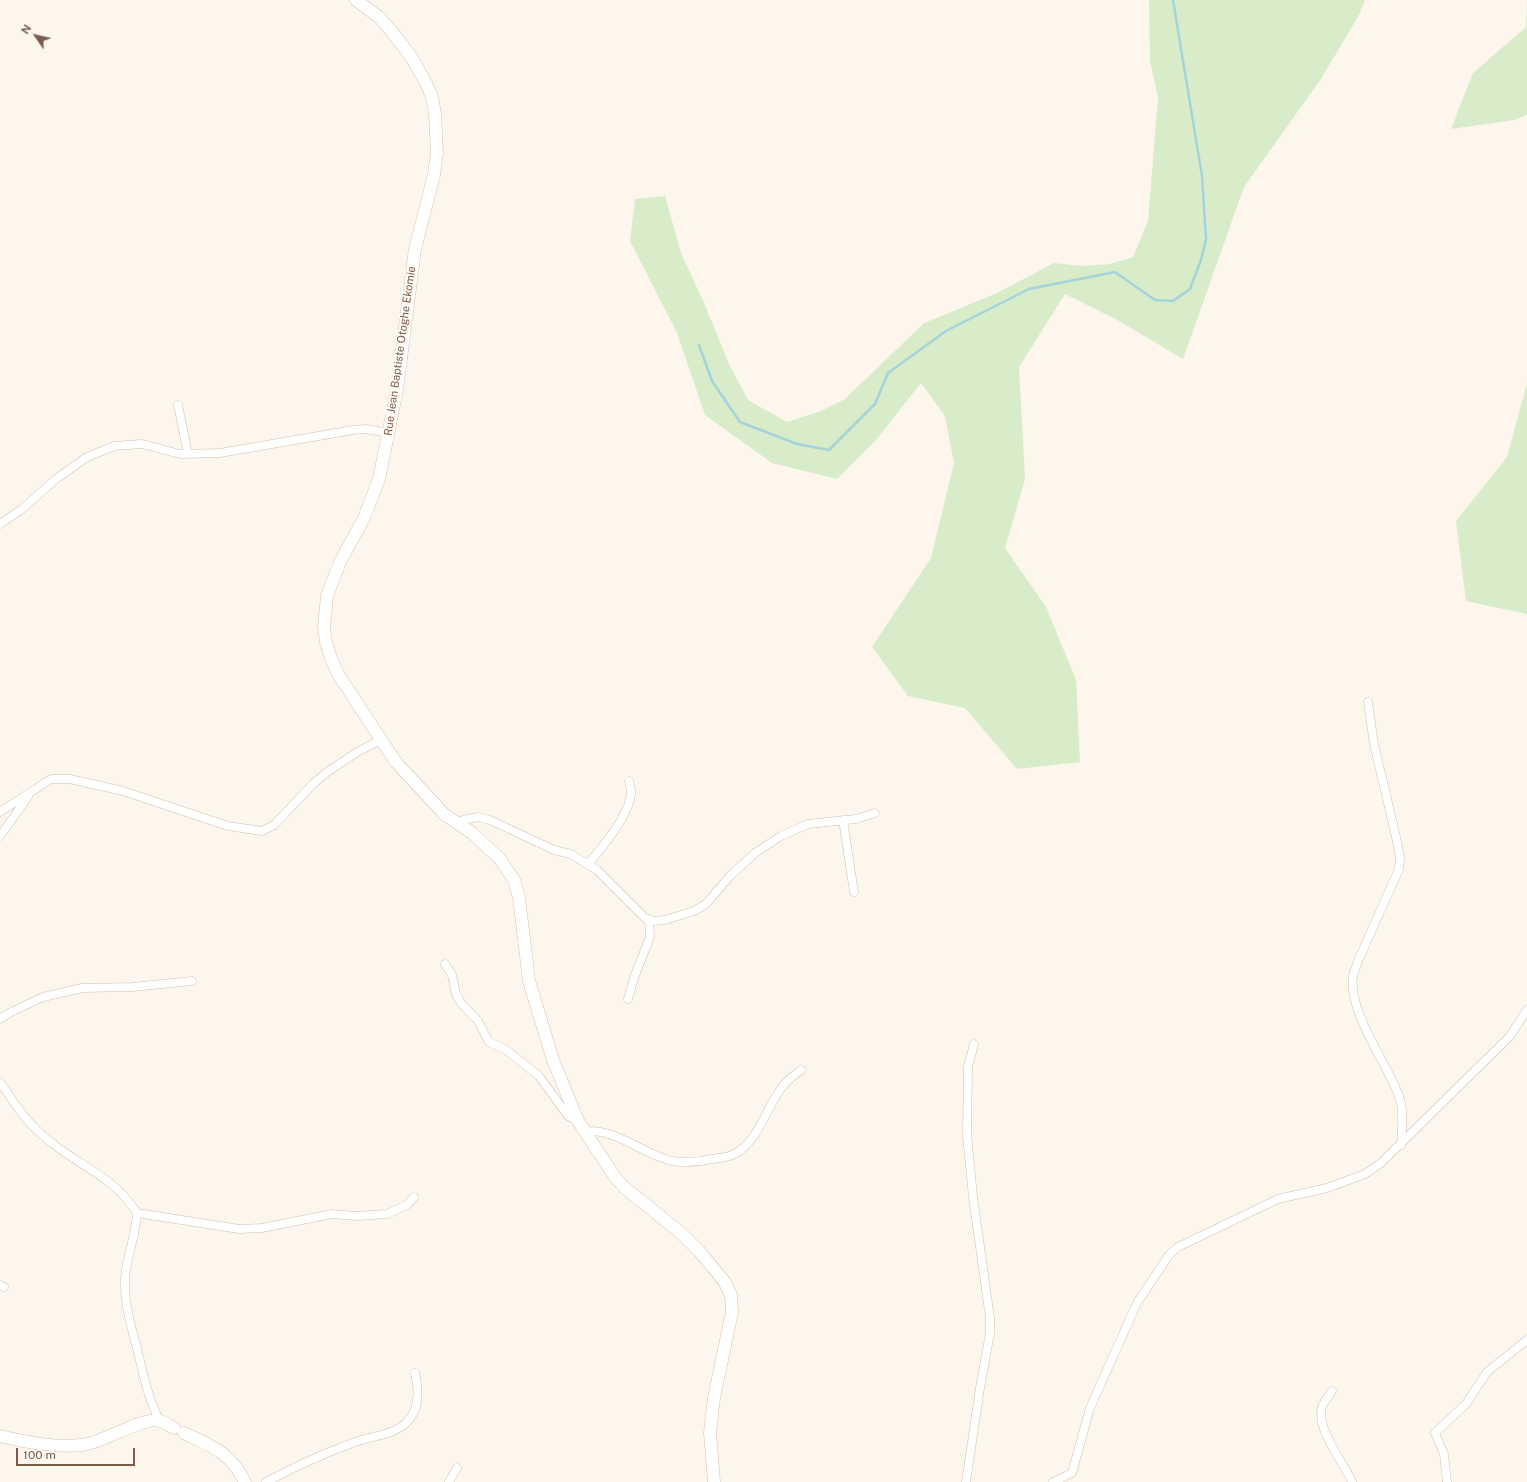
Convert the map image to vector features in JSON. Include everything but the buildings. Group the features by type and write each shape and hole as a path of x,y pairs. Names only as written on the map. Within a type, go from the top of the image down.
{"street":[{"name":"Rue Jean Baptiste Otoghe Ekomie","path":"356,0 379,17 412,58 432,96 435,114 437,152 434,175 415,248 397,390 379,479 373,499 332,579 327,596 324,627 331,658 338,674 380,740 411,780 444,814 487,846 500,859 514,880 519,897 529,981 552,1060 578,1121 615,1177 625,1188 681,1233 714,1267 724,1281 731,1295 732,1312 714,1398 710,1433 714,1482"},
{"path":"178,405 188,454"},
{"path":"0,524 22,509 56,479 87,457 114,446 142,444 180,454 220,453 353,430 366,429 389,433"},
{"path":"1368,702 1374,744 1400,857 1399,869 1358,961 1353,976 1358,1006 1370,1036 1400,1100 1403,1119 1401,1145"},
{"path":"0,812 51,779 70,779 123,791 228,826 262,831 274,824 327,772 358,751 380,740"},
{"path":"588,864 612,833 629,803 631,794 629,780"},
{"path":"0,836 33,790"},
{"path":"458,825 463,820 471,818 478,817 490,820 554,850 571,854 588,864 645,918 654,921 684,915 706,904 730,876 755,853 781,836 808,824 856,819 875,813"},
{"path":"842,820 854,892"},
{"path":"628,999 634,978 650,937 649,920"},
{"path":"445,964 452,975 456,994 461,1003 478,1021 489,1042 505,1049 539,1076 568,1116 578,1121"},
{"path":"0,1019 11,1012 43,997 82,988 132,987 192,981"},
{"path":"1053,1482 1072,1473 1090,1408 1128,1322 1147,1286 1169,1255 1178,1247 1278,1198 1327,1188 1364,1174 1381,1163 1401,1145 1510,1036 1527,1010"},
{"path":"966,1482 990,1333 990,1318 973,1197 968,1135 968,1067 974,1044"},
{"path":"592,1141 592,1131 614,1136 638,1148 673,1161 695,1162 737,1153 748,1144 783,1086 801,1070"},
{"path":"0,1083 19,1110 40,1133 53,1144 106,1179 119,1191 137,1213 239,1229 281,1226 332,1214 357,1216 387,1214 407,1205 414,1196"},
{"path":"137,1213 134,1241 126,1270 124,1292 128,1318 145,1382 160,1421"},
{"path":"1447,1482 1444,1454 1435,1433 1466,1404 1487,1372 1527,1340"},
{"path":"266,1482 310,1461 356,1442 402,1426 414,1412 418,1401 418,1387 415,1374"},
{"path":"1332,1391 1323,1406 1321,1416 1326,1435 1347,1470 1352,1482"},
{"path":"0,1436 46,1444 66,1446 84,1445 150,1421 160,1421 222,1452 236,1466 245,1482"},
{"path":"449,1482 456,1468"}],"green space":[{"path":"1149,0 1365,0 1359,15 1321,79 1244,187 1183,359 1119,321 1065,294 1019,367 1025,479 1005,548 1046,607 1076,680 1080,762 1017,769 965,708 908,696 872,647 931,558 954,463 945,416 921,383 876,440 837,479 772,463 705,415 677,333 630,241 635,199 665,196 681,253 704,303 729,364 748,400 787,422 821,411 845,399 924,323 995,294 1054,263 1083,266 1110,264 1133,257 1148,221 1158,97 1150,61"},
{"path":"1527,0 1527,115 1515,120 1451,129 1473,73 1526,27"},
{"path":"1527,383 1527,614 1466,601 1456,521 1507,457"}],"waterway":[{"path":"699,345 712,381 740,422 797,444 829,450 875,404 888,373 946,331 1029,289 1115,272 1155,300 1173,301 1190,289 1201,260 1206,239 1202,176 1173,0"}]}
